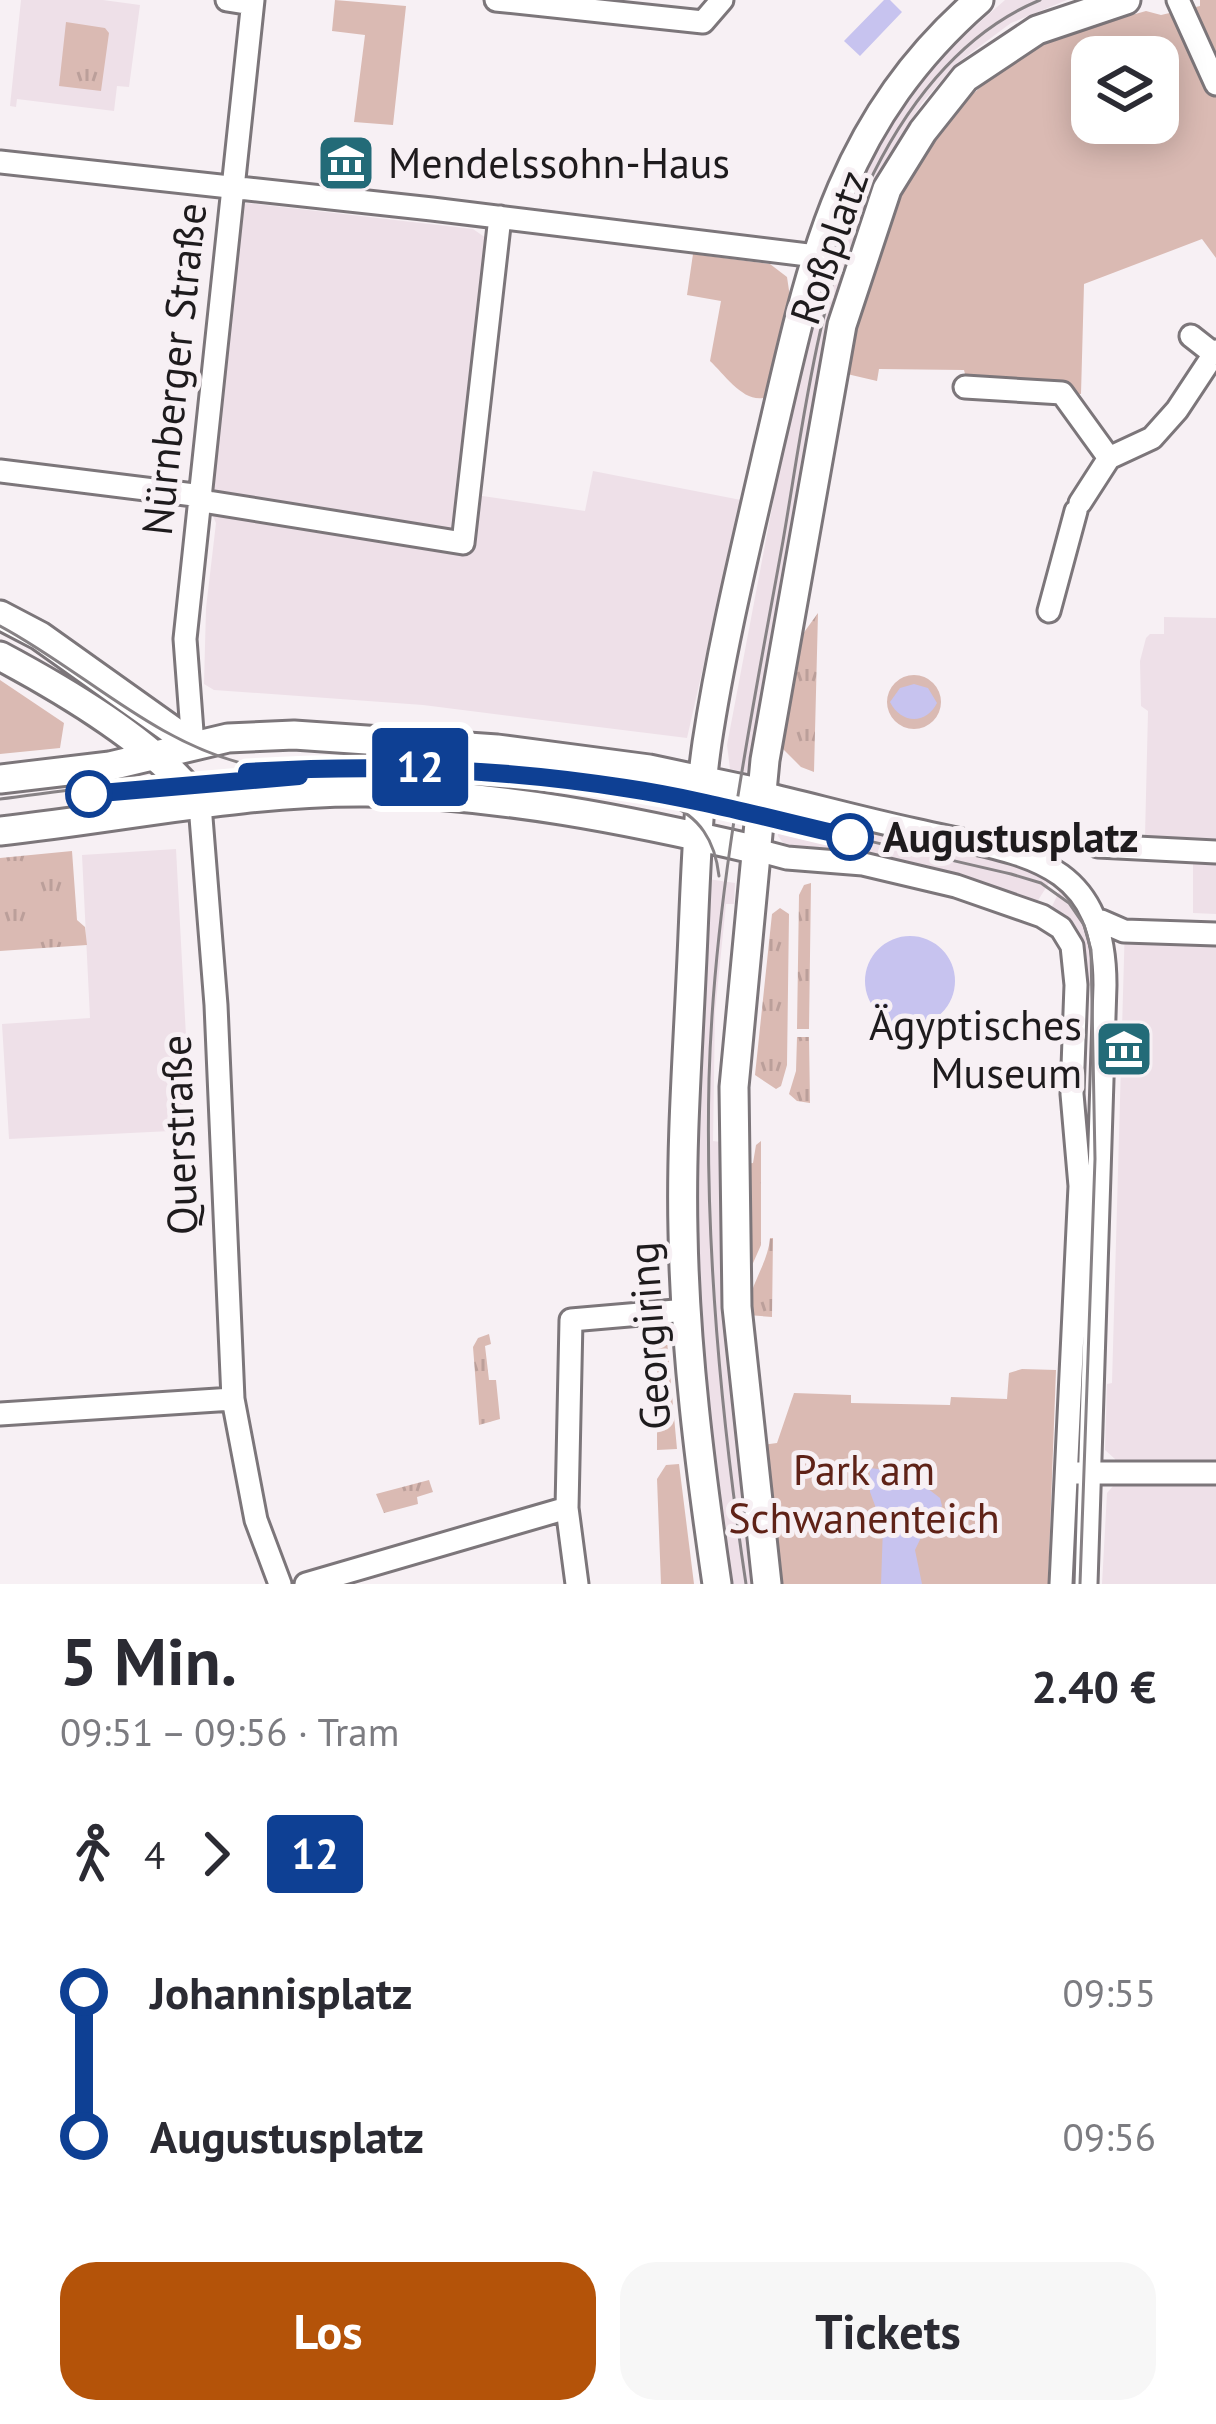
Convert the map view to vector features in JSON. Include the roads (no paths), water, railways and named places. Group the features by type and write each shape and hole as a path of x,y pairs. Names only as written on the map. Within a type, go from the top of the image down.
{"main road":[{"name":"Roßplatz","path":"704,781 723,652 770,442 816,256 838,191 869,127 943,31 979,0"},
{"name":"Roßplatz","path":"762,793 848,306 874,220 903,160 965,78 1036,30 1126,0"},
{"path":"0,615 40,636 193,746"},
{"path":"0,656 154,755 200,805"},
{"path":"0,779 100,767 239,736 294,735 429,743 626,766 762,793 734,1087 736,1289 767,1584"},
{"name":"Querstraße","path":"193,746 200,805"},
{"path":"700,837 704,781"},
{"path":"0,831 304,794 437,795 636,821 757,850"},
{"name":"Georgiring","path":"700,837 682,1173 687,1310 717,1584"}],"street":[{"path":"227,0 252,2"},
{"path":"496,0 703,22 722,0"},
{"path":"1178,0 1216,84"},
{"name":"Nürnberger Straße","path":"193,746 184,651 252,2"},
{"path":"0,162 816,256"},
{"path":"0,471 202,498 463,543 500,217"},
{"path":"1049,611 1077,507 1109,458 1152,438 1177,410 1215,352 1191,336"},
{"path":"965,387 1062,393 1109,458"},
{"path":"762,793 1035,857 1078,891 1101,933 1105,986 1086,1584"},
{"name":"Querstraße","path":"200,805 216,1005 233,1400 256,1520 259,1562 268,1584"},
{"path":"1098,846 1216,853"},
{"path":"757,850 863,864 956,886 1036,914 1060,928 1072,946 1076,966 1072,1094 1080,1202 1061,1584"},
{"path":"1101,921 1124,931 1216,934"},
{"path":"577,1584 567,1508 571,1320 687,1310"},
{"path":"0,1414 233,1400"},
{"path":"1065,1473 1216,1473"},
{"path":"306,1584 567,1508"},
{"name":"Querstraße","path":"256,1520 280,1584"}],"tram line":[{"path":"746,1584 722,1396 712,1269 708,1142 712,1011 736,808 805,407 835,274 880,160 915,104 958,54 1010,15 1040,0"},
{"path":"0,626 151,723 214,755 249,765"},
{"name":"12","path":"89,794 299,776 247,772 352,766 431,768 628,788 850,837"},
{"path":"0,799 300,767 479,771 632,792 784,822 1011,874 1041,883 1069,903 1084,925 1091,950 1095,1159 1080,1584"},
{"path":"666,803 704,831 719,876"}],"place":[{"name":"Mendelssohn-Haus","path":"346,163"},
{"name":"Augustusplatz","path":"850,837"},
{"name":"Ägyptisches Museum","path":"1124,1049"}],"park label":[{"name":"Park am Schwanenteich","path":"864,1494"}]}
